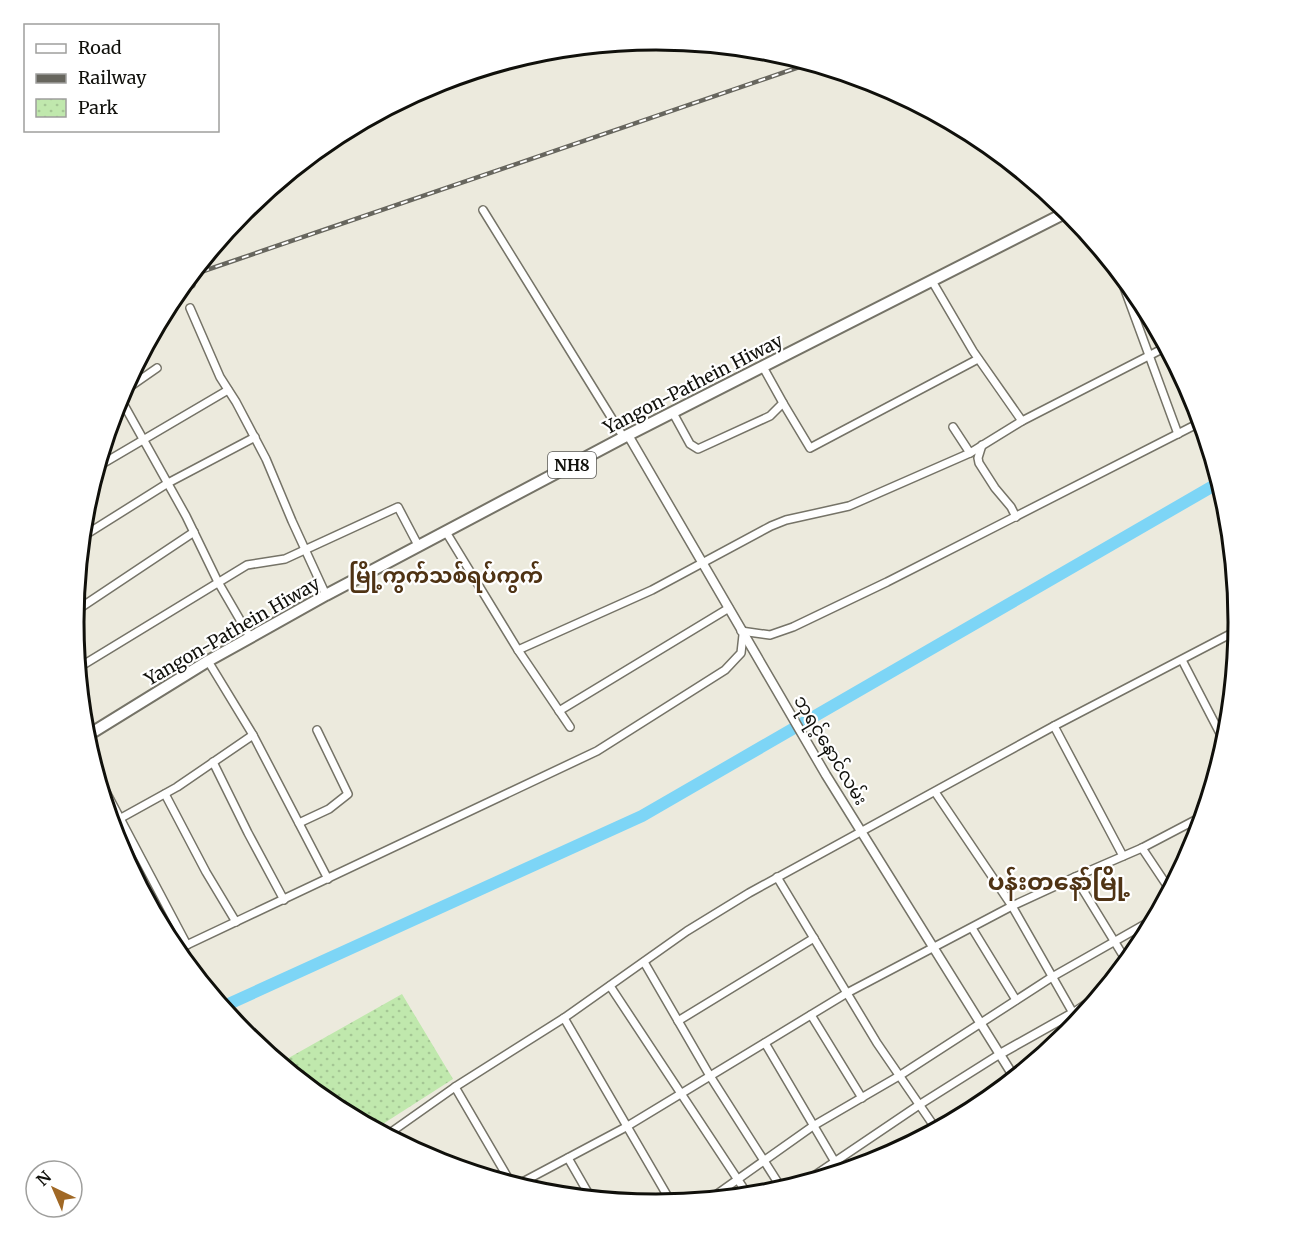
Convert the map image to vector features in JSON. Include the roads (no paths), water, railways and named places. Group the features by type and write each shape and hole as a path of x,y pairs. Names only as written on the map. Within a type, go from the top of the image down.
{"highway":[{"name":"Yangon-Pathein Hiway","path":"95,730 249,637 326,595 626,436 1059,216"}],"street":[{"path":"483,210 626,436"},
{"path":"932,281 978,359 1022,421"},
{"path":"1128,299 1178,434"},
{"path":"190,309 220,377 255,437 326,595"},
{"path":"518,650 652,590 771,526 786,520 849,506 970,453 1022,421 1159,351"},
{"path":"763,367 810,448 978,359"},
{"path":"137,383 157,368"},
{"path":"107,461 228,390"},
{"path":"673,413 690,444 698,448 770,416 783,403"},
{"path":"126,407 249,637"},
{"path":"115,806 187,945 597,751 725,670 741,653 743,634 770,635 793,627 1016,518 1193,426"},
{"path":"953,427 970,453"},
{"name":"ဘုရင့်နောင်လမ်း","path":"626,436 703,562 825,775 1010,1070"},
{"path":"92,531 168,483 255,437"},
{"path":"982,445 978,458 979,463 1011,507 1016,518"},
{"path":"85,663 247,565 285,559 398,507 419,547"},
{"path":"84,605 194,532"},
{"path":"446,532 518,650 570,727"},
{"path":"559,711 729,608"},
{"path":"394,1130 454,1087 564,1018 687,931 777,877 1054,726 1228,636"},
{"path":"1182,660 1218,728"},
{"path":"208,661 253,735 328,879"},
{"path":"1054,726 1123,856"},
{"path":"299,823 329,809 348,794 317,730"},
{"path":"121,818 165,794 253,735"},
{"path":"213,762 248,834 284,900"},
{"path":"935,792 1012,906 1073,1013"},
{"path":"165,794 206,872 236,922"},
{"path":"528,1179 681,1094 847,993 1012,906 1142,848 1191,822"},
{"path":"1142,848 1165,882"},
{"path":"777,877 899,1076 932,1123"},
{"path":"1075,877 1122,953"},
{"path":"723,1190 813,1126 899,1076 1052,976 1139,927"},
{"path":"972,928 1016,1000"},
{"path":"678,1021 814,938"},
{"path":"644,962 710,1076 777,1181"},
{"path":"610,986 743,1187"},
{"path":"811,1015 862,1098"},
{"path":"564,1018 666,1193"},
{"path":"828,1167 1000,1054 1063,1023"},
{"path":"765,1043 835,1162"},
{"path":"454,1087 505,1173"},
{"path":"568,1158 586,1189"}],"waterway":[{"path":"230,1003 642,816 1212,487"}],"railway":[{"path":"204,271 798,67"}],"district":[{"name":"မြို့ကွက်သစ်ရပ်ကွက်","path":"446,575"},
{"name":"ပန်းတနော်မြို့","path":"1059,881"}]}
